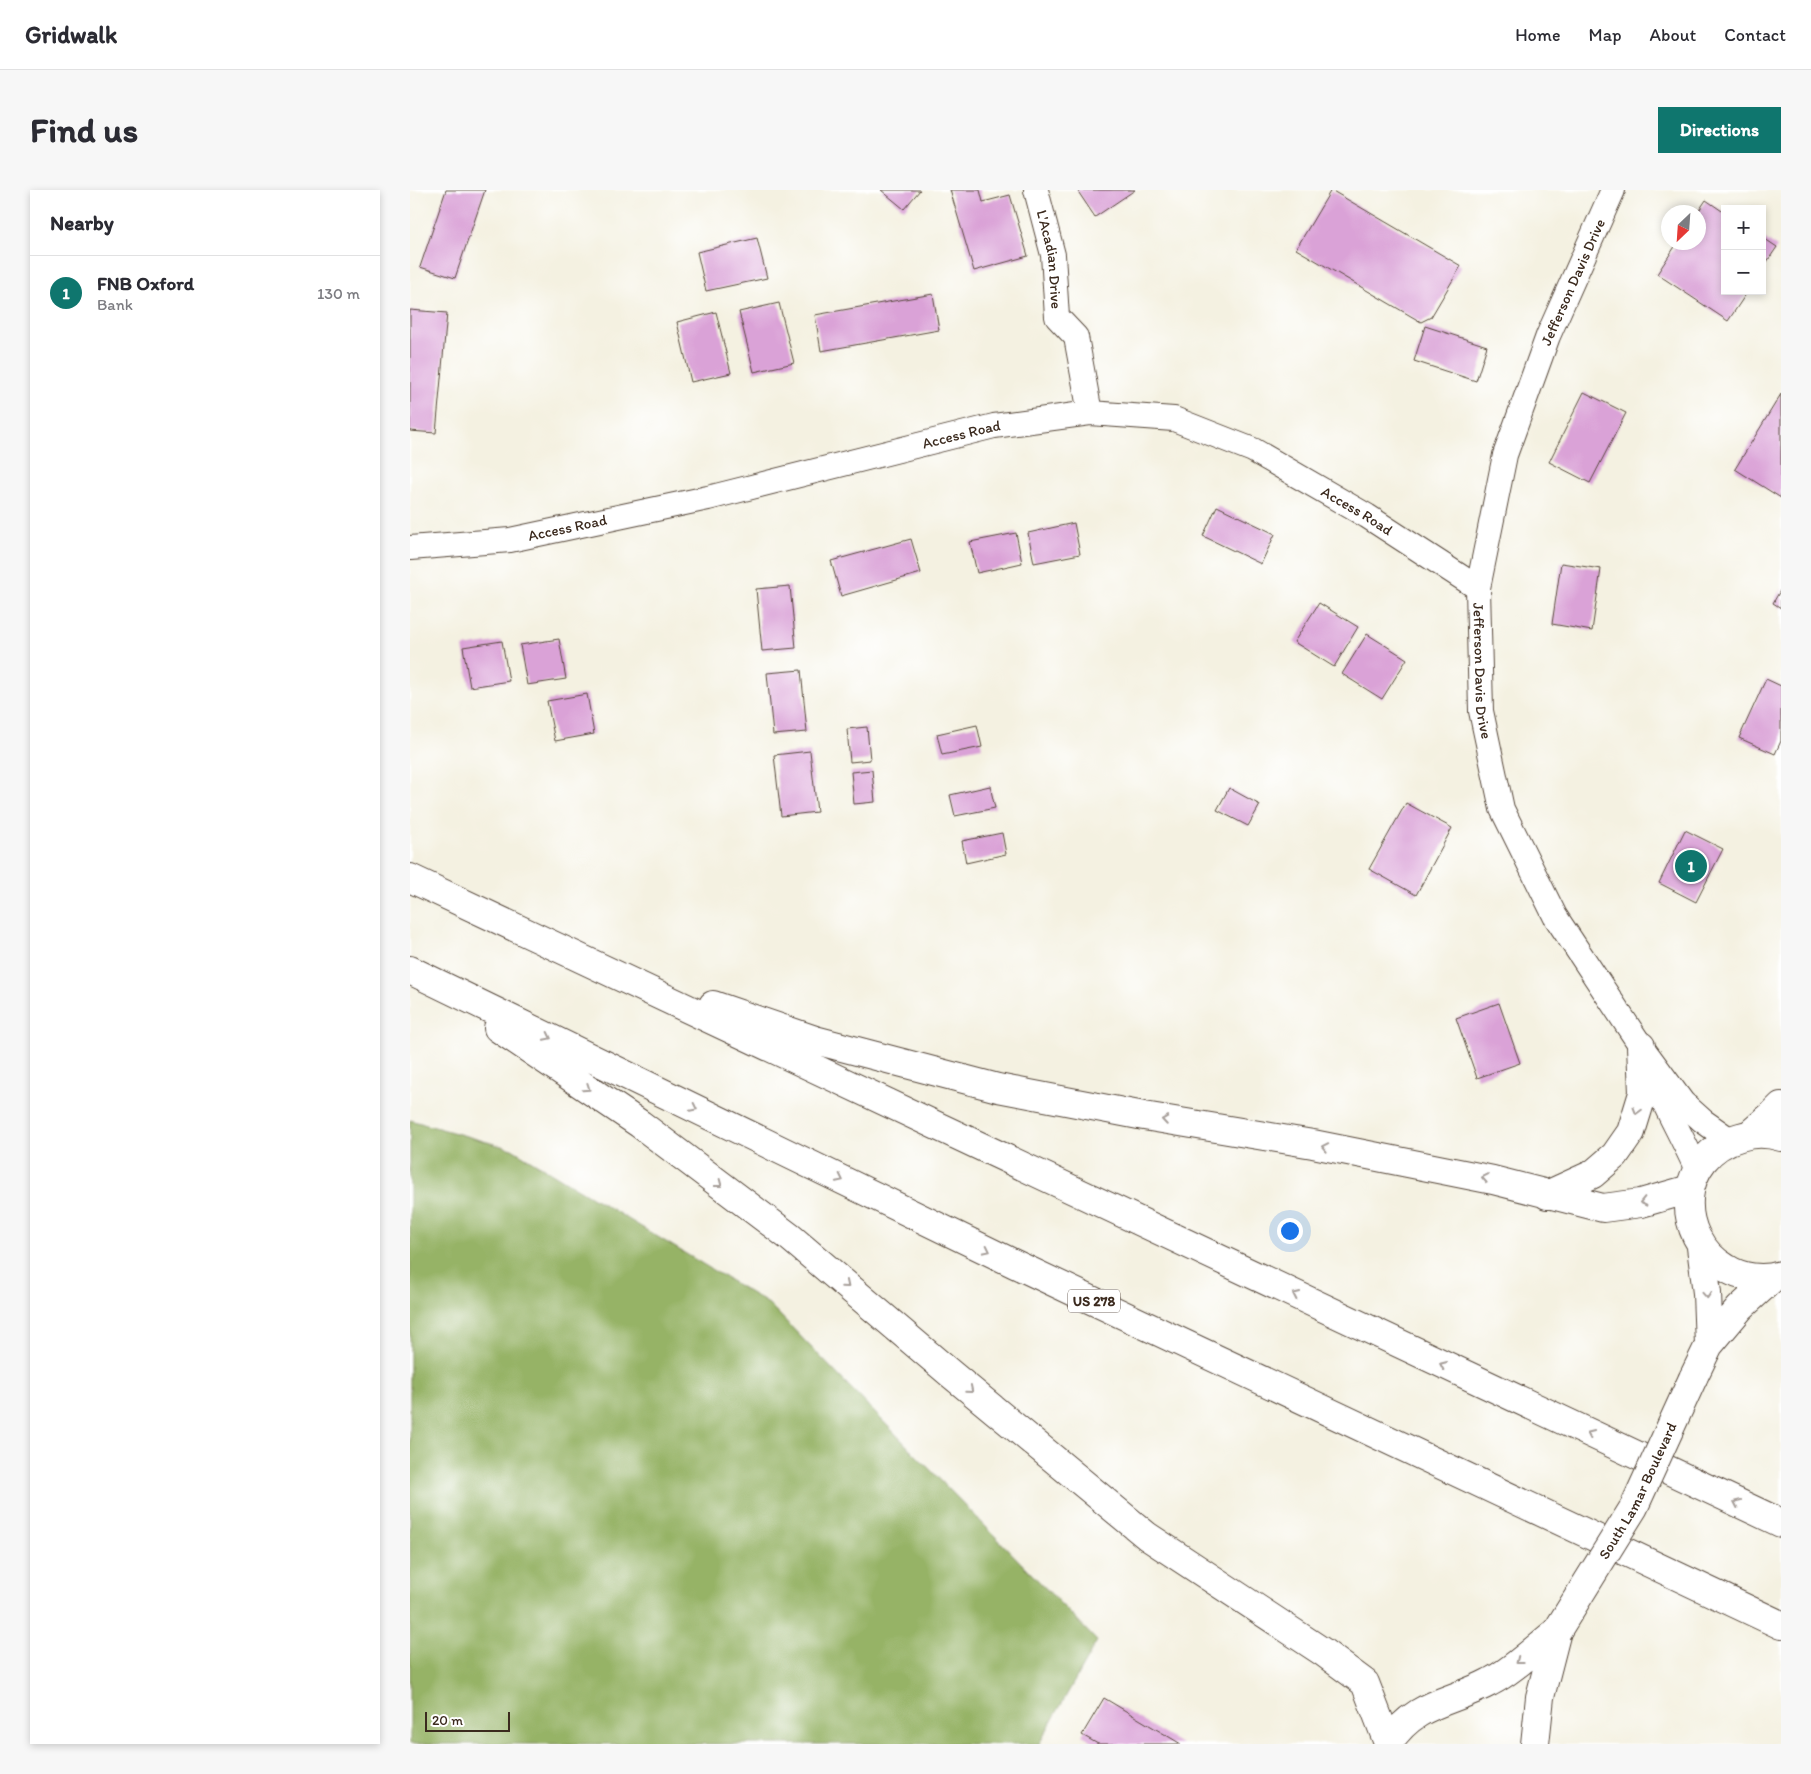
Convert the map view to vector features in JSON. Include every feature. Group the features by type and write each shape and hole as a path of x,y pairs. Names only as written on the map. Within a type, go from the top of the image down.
{"main road":[{"path":"410,878 1781,1523"},
{"path":"593,965 815,1040 998,1088 1144,1116 1314,1144 1493,1180 1603,1208 1641,1203 1694,1179"},
{"path":"413,971 640,1124 791,1238 1147,1536 1323,1652 1365,1683 1388,1744"},
{"name":"US 278","path":"413,971 1006,1260 1781,1625"},
{"path":"1547,1195 1593,1174 1615,1155 1631,1132 1643,1093 1641,1046"},
{"path":"1778,1276 1753,1278 1733,1273 1715,1262 1701,1247 1692,1229 1688,1209 1694,1179 1711,1152 1740,1137 1773,1114 1781,1106"},
{"path":"1740,1137 1774,1134 1781,1137"},
{"name":"South Lamar Boulevard","path":"1701,1247 1707,1293 1709,1346"},
{"name":"South Lamar Boulevard","path":"1535,1744 1540,1697 1557,1631 1634,1507 1709,1346 1740,1308 1778,1276"},
{"name":"South Lamar Boulevard","path":"1388,1744 1405,1722 1430,1705 1492,1682 1557,1631"}],"street":[{"name":"L'Acadian Drive","path":"1036,190 1053,254 1057,317 1076,337 1090,413"},
{"name":"Jefferson Davis Drive","path":"1613,190 1548,336 1505,455 1478,588 1481,711 1502,809 1555,916 1641,1046 1683,1103 1703,1121 1740,1137"},
{"name":"Access Road","path":"410,548 510,540 708,498 994,426 1090,413 1174,419 1253,450 1367,516 1478,588"},
{"name":"Jefferson Davis Drive","path":"1641,1046 1665,1106 1685,1144 1694,1179"}],"green space":[{"path":"410,1120 512,1149 769,1304 1097,1641 1039,1744 410,1744"}],"building":[{"path":"446,190 485,190 455,278 420,267"},
{"path":"881,190 920,190 904,209"},
{"path":"950,190 980,190 983,202 1010,195 1028,256 974,271"},
{"path":"1077,190 1135,190 1095,217"},
{"path":"1331,190 1461,266 1431,317 1421,322 1296,249"},
{"path":"1706,200 1721,210 1721,295 1745,295 1728,321 1657,274 1673,250 1706,250 1706,205 1703,205"},
{"path":"757,238 767,278 706,291 697,252"},
{"path":"1766,240 1777,247 1766,263"},
{"path":"933,294 939,330 821,351 815,315"},
{"path":"779,303 794,363 754,372 739,312"},
{"path":"410,310 447,313 436,433 410,431"},
{"path":"716,312 731,373 691,382 677,322"},
{"path":"1425,326 1487,346 1476,381 1414,361"},
{"path":"1584,392 1626,413 1590,483 1549,462"},
{"path":"1781,394 1781,498 1735,469"},
{"path":"1217,506 1275,534 1261,564 1203,536"},
{"path":"1074,523 1080,554 1034,563 1028,533"},
{"path":"1016,533 1022,563 977,573 970,542"},
{"path":"911,539 921,573 841,596 831,561"},
{"path":"1561,563 1601,569 1592,631 1552,624"},
{"path":"790,586 796,648 762,651 756,589"},
{"path":"1781,589 1781,608 1773,603"},
{"path":"1319,603 1358,627 1334,667 1294,642"},
{"path":"1367,634 1407,659 1382,699 1342,674"},
{"path":"559,639 566,679 527,685 520,645"},
{"path":"502,641 509,681 470,687 463,647"},
{"path":"801,670 807,732 773,735 767,673"},
{"path":"1766,679 1781,686 1781,741 1775,754 1739,738"},
{"path":"587,694 594,734 555,741 547,701"},
{"path":"977,725 982,747 942,755 937,734"},
{"path":"867,727 870,760 850,762 847,729"},
{"path":"810,751 817,812 781,816 774,755"},
{"path":"872,770 875,802 854,804 851,772"},
{"path":"990,786 995,808 955,816 950,795"},
{"path":"1229,788 1260,805 1248,826 1217,810"},
{"path":"1406,803 1452,828 1416,895 1369,869"},
{"path":"1685,830 1723,849 1696,902 1659,883"},
{"path":"1002,833 1006,854 966,863 962,841"},
{"path":"1499,1003 1520,1063 1477,1078 1456,1018"},
{"path":"1104,1698 1181,1744 1098,1744 1082,1735"}],"place":[{"name":"FNB Oxford","path":"1691,866"}]}
